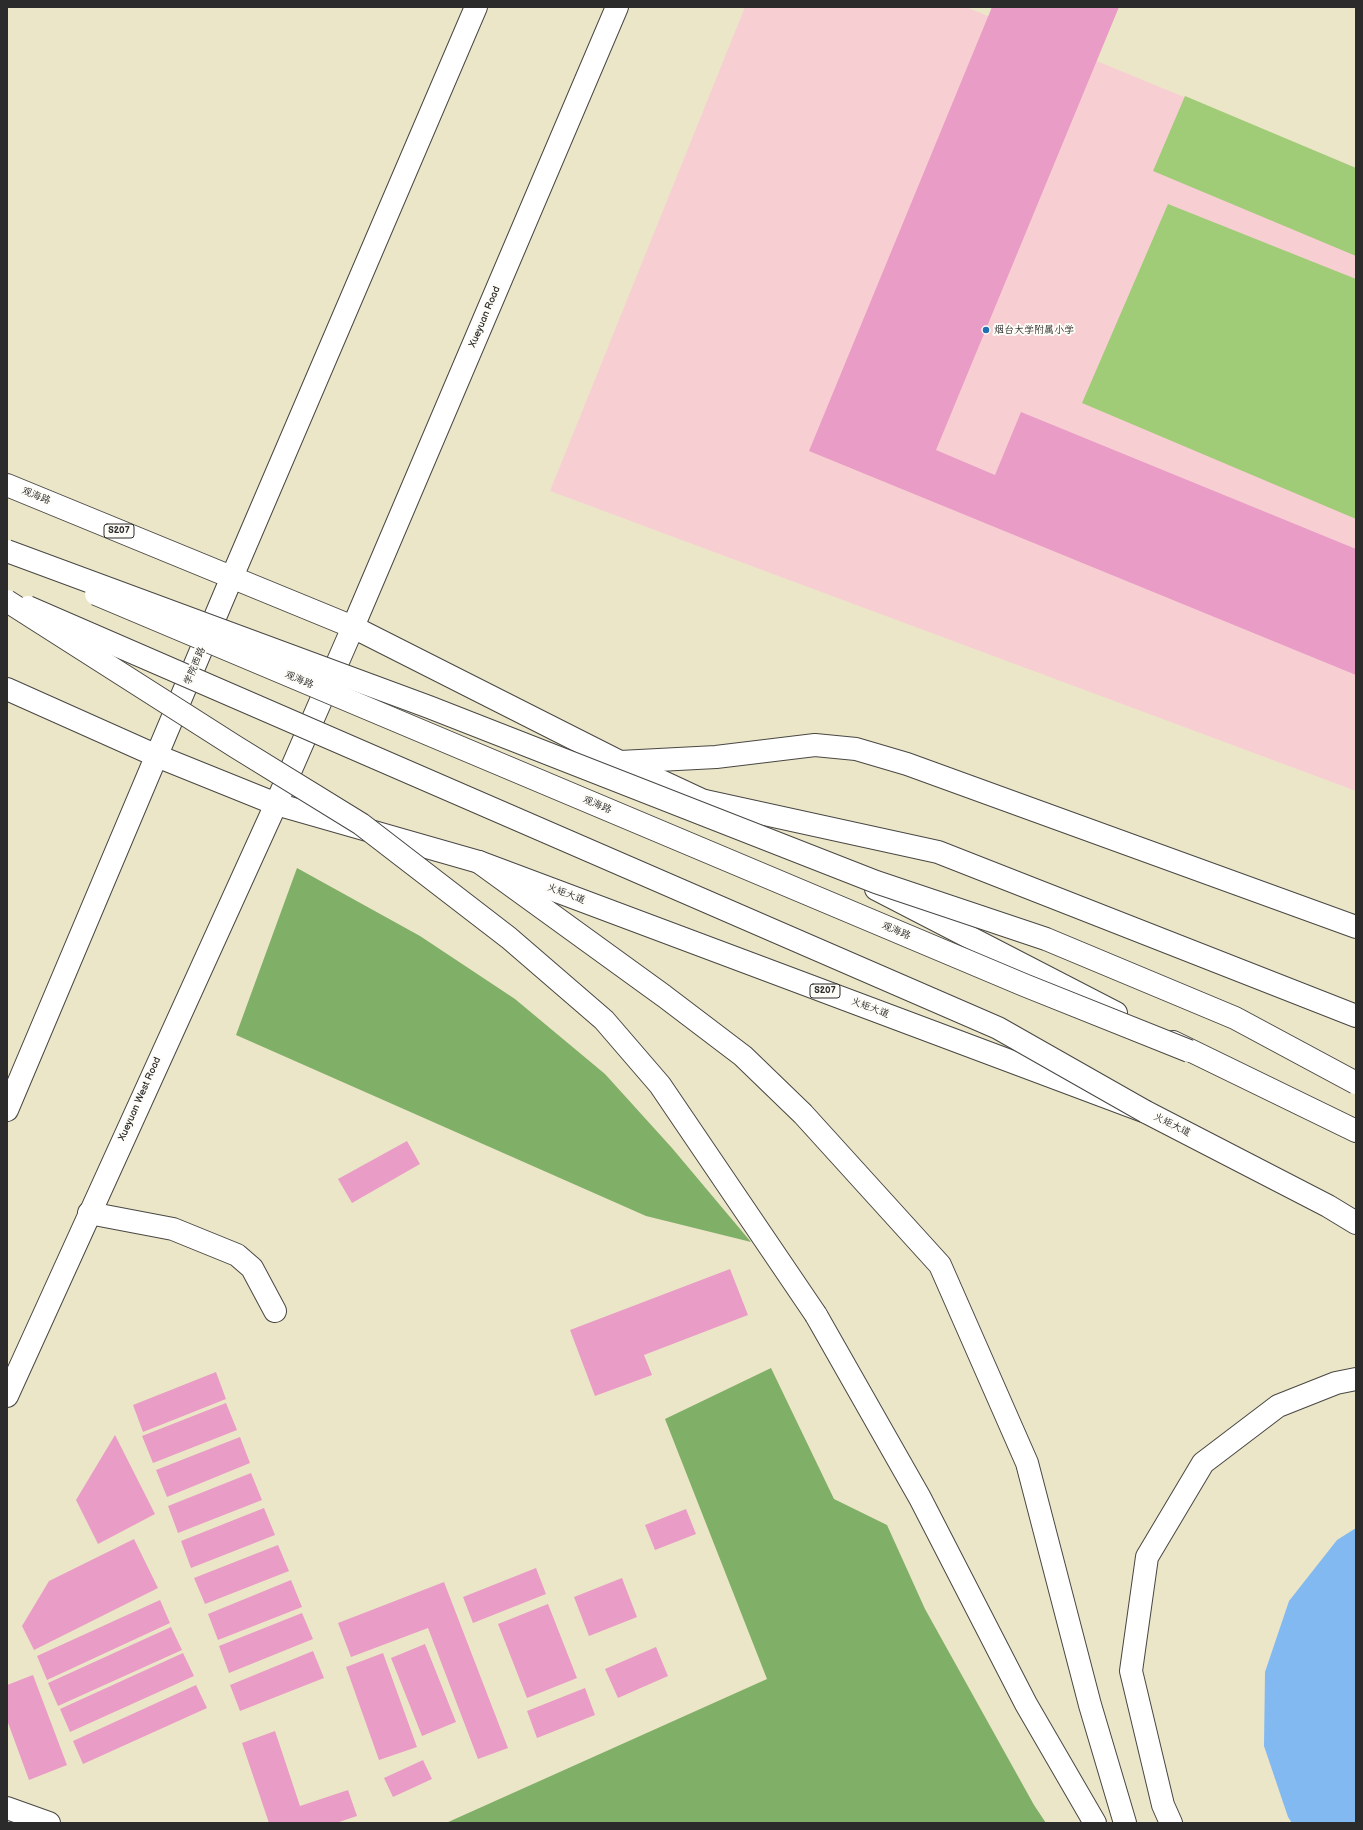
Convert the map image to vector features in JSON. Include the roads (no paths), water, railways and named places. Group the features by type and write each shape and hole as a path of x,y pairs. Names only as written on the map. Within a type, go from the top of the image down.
{"main road":[{"path":"232,577 476,7"},
{"name":"Xueyuan Road","path":"352,627 617,7"},
{"name":"观海路","path":"7,485 352,627"},
{"path":"7,551 429,707 876,882 1046,939 1235,1018 1356,1083"},
{"name":"观海路","path":"7,557 1017,982 1189,1051"},
{"name":"学院西路","path":"158,756 232,577"},
{"path":"7,598 998,1028 1146,1112"},
{"path":"7,601 236,747 361,824 509,938 604,1020 660,1085 816,1314 920,1498 1026,1704 1095,1823"},
{"path":"276,804 352,627"},
{"name":"S207","path":"352,627 620,762 705,800 1189,1051 1356,1131"},
{"name":"S207","path":"7,689 158,756 276,804"},
{"path":"620,762 716,757 777,751 815,745 856,749 907,764 1356,928"},
{"path":"7,1110 158,756"},
{"path":"705,800 938,852 1356,1016"},
{"name":"火矩大道","path":"276,804 479,862 1146,1112 1356,1223"},
{"name":"Xueyuan West Road","path":"7,1396 276,804"},
{"path":"479,862 658,992 743,1056 803,1114 940,1265 1027,1462 1090,1705 1125,1823"},
{"path":"89,1213 173,1230 237,1255 252,1268 275,1311"},
{"path":"1171,1823 1164,1804 1131,1671 1147,1557 1203,1463 1278,1406 1336,1383 1356,1379"},
{"path":"7,1808 49,1823"}],"water":[{"path":"1356,1528 1356,1823 1292,1823 1288,1817 1264,1746 1265,1672 1289,1601 1337,1540"}],"place":[{"name":"烟台大学附属小学","path":"986,330"}]}
